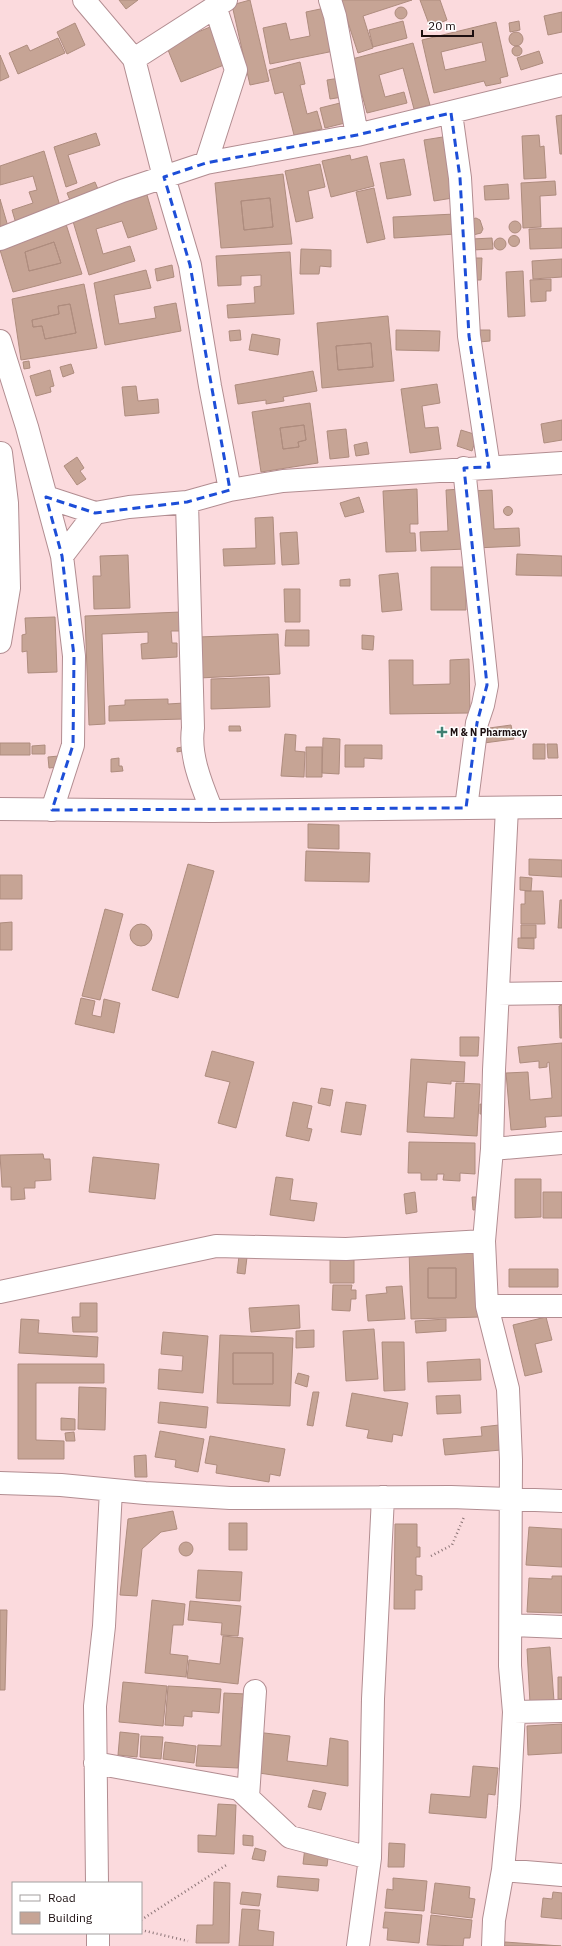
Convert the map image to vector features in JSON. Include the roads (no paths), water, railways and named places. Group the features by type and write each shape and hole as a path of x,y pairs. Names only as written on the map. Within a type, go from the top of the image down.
{"main road":[{"path":"84,0 134,59 164,177 190,265 210,386 230,490"},
{"path":"330,0 335,16 357,135"},
{"path":"134,59 221,3 236,70 206,163"},
{"path":"0,240 122,191 206,163 357,135 562,85"},
{"path":"451,113 460,178 469,336 489,467"},
{"path":"2,354 46,497 62,556 74,656 73,745 52,810"},
{"path":"0,642 9,588 1,453"},
{"path":"46,497 95,513 187,502 230,490 282,481 464,468 562,463"},
{"path":"464,468 487,685 483,705 477,723 466,808"},
{"path":"187,502 193,728 192,739 202,785 212,811"},
{"path":"62,556 95,513"},
{"path":"0,809 212,811 562,807"},
{"path":"493,1946 494,1920 503,1870 509,1806 514,1712 510,1666 512,1625 508,1389 488,1306 484,1241 492,1149 507,808"},
{"path":"498,994 562,993"},
{"path":"492,1149 562,1143"},
{"path":"0,1292 216,1246 346,1248 484,1241"},
{"path":"488,1306 562,1306"},
{"path":"0,1483 61,1485 230,1498 383,1497 562,1500"},
{"path":"97,1882 95,1706 104,1626 111,1490"},
{"path":"358,1946 370,1858 373,1699 383,1497"},
{"path":"512,1625 562,1627"},
{"path":"248,1797 255,1691"},
{"path":"514,1712 562,1711"},
{"path":"95,1763 239,1789 290,1837 370,1858"},
{"path":"503,1870 562,1874"},
{"path":"98,1934 98,1946"}],"place":[{"name":"M & N Pharmacy","path":"442,732"}]}
